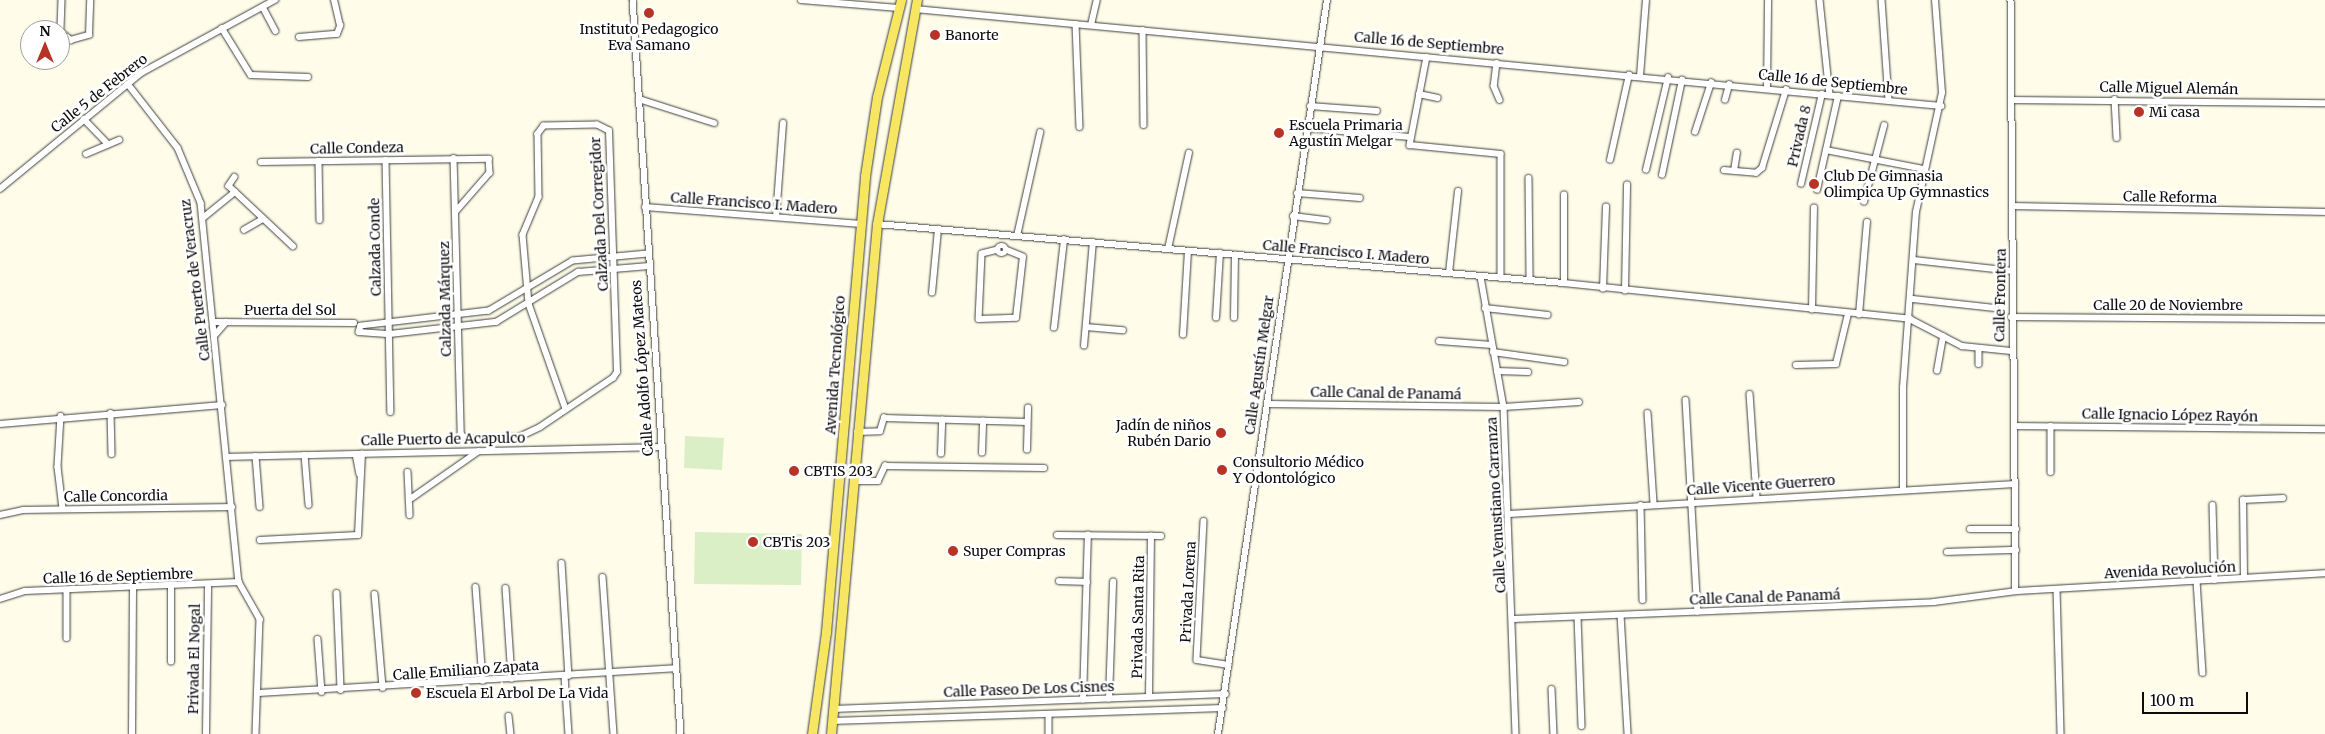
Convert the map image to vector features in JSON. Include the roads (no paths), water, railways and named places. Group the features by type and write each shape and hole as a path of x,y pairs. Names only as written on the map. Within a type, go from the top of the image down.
{"main road":[{"name":"Avenida Tecnológico","path":"812,734 820,672 861,224 877,97 900,4"},
{"name":"Avenida Tecnológico","path":"831,734 877,224 916,5"},
{"path":"892,36 909,39"},
{"path":"851,333 867,334"},
{"path":"820,672 837,674"}],"street":[{"path":"62,0 62,35 83,40 90,32 90,0"},
{"name":"Calle 5 de Febrero","path":"0,189 128,84 222,28 275,0"},
{"path":"299,37 337,34 340,26 334,0"},
{"name":"Calle Adolfo López Mateos","path":"633,0 660,447 681,734"},
{"path":"801,0 900,4"},
{"path":"1091,25 1097,0"},
{"name":"Calle Agustín Melgar","path":"1218,734 1226,694 1268,404 1286,259 1327,0"},
{"path":"1640,76 1646,0"},
{"path":"1767,88 1768,0"},
{"path":"1820,0 1830,95"},
{"path":"1882,0 1889,100"},
{"path":"1903,488 1903,388 1913,299 1914,260 1924,169 1941,106 1935,0"},
{"name":"Calle Frontera","path":"2011,0 2014,206 2011,351 2015,426 2016,591"},
{"name":"Calle 16 de Septiembre","path":"916,5 1076,24 1320,45 1941,106"},
{"path":"263,7 276,31"},
{"path":"1076,24 1080,127"},
{"path":"222,28 251,75 308,77"},
{"path":"1143,30 1144,125"},
{"path":"1428,57 1410,137 1411,146 1501,154 1501,278"},
{"path":"1497,63 1494,86 1500,100"},
{"path":"1610,160 1629,75"},
{"path":"1646,170 1668,78"},
{"path":"1662,175 1682,80"},
{"path":"1695,132 1711,83"},
{"name":"Calle Puerto de Veracruz","path":"128,84 181,153 194,180 203,218 239,582 259,614 256,734"},
{"path":"1724,100 1729,85"},
{"path":"1724,170 1756,173 1762,168 1786,90"},
{"path":"1419,94 1438,98"},
{"name":"Privada 8","path":"1801,184 1822,94"},
{"path":"1817,190 1838,96"},
{"path":"639,99 714,123"},
{"name":"Calle Miguel Alemán","path":"2013,100 2325,103"},
{"path":"2115,100 2116,138"},
{"path":"1310,106 1377,111"},
{"path":"84,119 108,144"},
{"path":"776,217 783,123"},
{"name":"Calzada Del Corregidor","path":"463,438 519,437 566,409 617,372 616,256 609,132 597,124 544,126 538,134 540,197 523,235 529,304 566,409"},
{"path":"1864,202 1884,126"},
{"path":"1307,128 1410,137"},
{"path":"1016,236 1040,133"},
{"path":"86,154 119,140"},
{"path":"1826,150 1924,169"},
{"path":"1168,249 1190,153"},
{"path":"1734,171 1737,153"},
{"name":"Calzada Márquez","path":"454,158 463,438"},
{"name":"Calle Condeza","path":"261,162 487,158 492,163 490,173 456,212"},
{"name":"Calzada Conde","path":"386,160 391,412"},
{"path":"319,161 320,220"},
{"path":"235,177 229,186 293,246"},
{"path":"1529,178 1530,280"},
{"path":"1625,291 1627,185"},
{"path":"1449,273 1458,191"},
{"path":"203,218 235,192"},
{"path":"1297,193 1360,198"},
{"path":"1564,195 1564,283"},
{"name":"Calle Reforma","path":"2014,206 2325,212"},
{"path":"1603,289 1606,207"},
{"name":"Calle Francisco I. Madero","path":"645,208 861,224"},
{"path":"1812,310 1814,208"},
{"path":"1293,216 1326,220"},
{"path":"244,230 263,219"},
{"path":"1858,315 1867,222"},
{"name":"Calle Francisco I. Madero","path":"877,224 1564,283 1603,289 1910,319 1943,337 1979,349 2011,351"},
{"path":"932,293 938,229"},
{"path":"1003,249 1006,235"},
{"path":"1054,328 1064,240"},
{"path":"1084,346 1093,242"},
{"path":"1003,249 1022,255 1014,321 979,319 976,315 982,254 1003,249"},
{"path":"1184,335 1188,251"},
{"path":"648,254 573,261 498,308 458,316 390,323 358,330 363,335 390,334 496,322 529,304 578,272 649,266"},
{"path":"1216,318 1220,254"},
{"path":"1234,318 1235,255"},
{"path":"1914,260 2012,271"},
{"name":"Calle Venustiano Carranza","path":"1482,276 1485,308 1504,407 1514,619 1516,734"},
{"path":"1913,299 1995,308"},
{"path":"1485,308 1548,315"},
{"path":"1796,365 1836,364 1848,314"},
{"name":"Calle 20 de Noviembre","path":"2011,317 2325,319"},
{"name":"Puerta del Sol","path":"213,322 354,323"},
{"name":"Puerta del Sol","path":"214,336 226,322"},
{"path":"1086,327 1123,330"},
{"path":"1937,370 1943,337"},
{"path":"1439,341 1492,345"},
{"path":"1979,349 1979,364"},
{"path":"1493,352 1564,362"},
{"path":"1498,371 1528,372"},
{"path":"1750,394 1757,498"},
{"path":"1686,400 1694,501 1698,612"},
{"name":"Calle Canal de Panamá","path":"1268,404 1504,407 1579,402"},
{"path":"0,424 61,416 222,405"},
{"path":"1027,450 1028,408"},
{"path":"111,413 112,454"},
{"path":"1648,413 1654,504"},
{"path":"61,416 58,467 63,509"},
{"path":"857,432 880,431 884,418 1028,422"},
{"path":"941,454 942,420"},
{"path":"982,421 982,453"},
{"name":"Calle Ignacio López Rayón","path":"2015,426 2325,429"},
{"path":"2051,426 2051,472"},
{"name":"Calle Puerto de Acapulco","path":"227,457 660,447"},
{"path":"409,500 479,451"},
{"path":"260,540 358,535 361,478 359,454"},
{"path":"305,455 309,505"},
{"path":"256,456 260,507"},
{"path":"854,481 878,481 885,466 1044,468"},
{"path":"408,472 410,515"},
{"name":"Calle Vicente Guerrero","path":"1509,514 1903,488 2015,484"},
{"path":"2244,578 2243,500 2283,498"},
{"path":"1641,505 1643,600"},
{"path":"2213,505 2215,580"},
{"name":"Calle Concordia","path":"0,514 63,509 232,507"},
{"name":"Privada Lorena","path":"1204,521 1197,660 1229,666"},
{"path":"1970,529 2016,529"},
{"path":"1057,535 1161,536"},
{"path":"1083,700 1088,535"},
{"name":"Privada Santa Rita","path":"1149,697 1151,536"},
{"path":"1947,552 2016,550"},
{"path":"562,563 569,734"},
{"name":"Avenida Revolución","path":"2016,591 2325,573"},
{"path":"603,577 614,734"},
{"path":"1059,581 1086,582"},
{"path":"2197,581 2203,672"},
{"name":"Calle 16 de Septiembre","path":"0,599 25,591 208,585 239,582"},
{"path":"1109,699 1113,582"},
{"name":"Privada El Nogal","path":"206,734 208,585"},
{"path":"171,586 171,662"},
{"path":"132,734 133,587"},
{"path":"476,587 483,681"},
{"path":"506,588 512,678"},
{"path":"2057,589 2061,734"},
{"path":"67,590 67,638"},
{"name":"Calle Canal de Panamá","path":"1514,619 1934,602 2016,591"},
{"path":"337,593 341,690"},
{"path":"375,594 383,688"},
{"path":"1622,615 1628,734"},
{"path":"1578,617 1582,726"},
{"path":"318,639 322,692"},
{"name":"Calle Emiliano Zapata","path":"257,693 322,692 512,678 611,674 676,668"},
{"path":"1552,688 1554,734"},
{"name":"Calle Paseo De Los Cisnes","path":"833,709 1226,694"},
{"path":"879,708 879,719"},
{"name":"Calle Paseo De Los Cisnes","path":"832,721 1223,708"},
{"path":"1048,714 1049,734"},
{"path":"509,716 511,734"}],"place":[{"name":"Instituto Pedagogico Eva Samano","path":"649,13"},
{"name":"Banorte","path":"935,35"},
{"name":"Mi casa","path":"2139,112"},
{"name":"Escuela Primaria Agustín Melgar","path":"1279,133"},
{"name":"Club De Gimnasia Olimpica Up Gymnastics","path":"1814,184"},
{"name":"Jadín de niños Rubén Dario","path":"1221,433"},
{"name":"Consultorio Médico Y Odontológico","path":"1222,470"},
{"name":"CBTIS 203","path":"794,471"},
{"name":"CBTis 203","path":"753,542"},
{"name":"Super Compras","path":"953,551"},
{"name":"Escuela El Arbol De La Vida","path":"416,693"}]}
